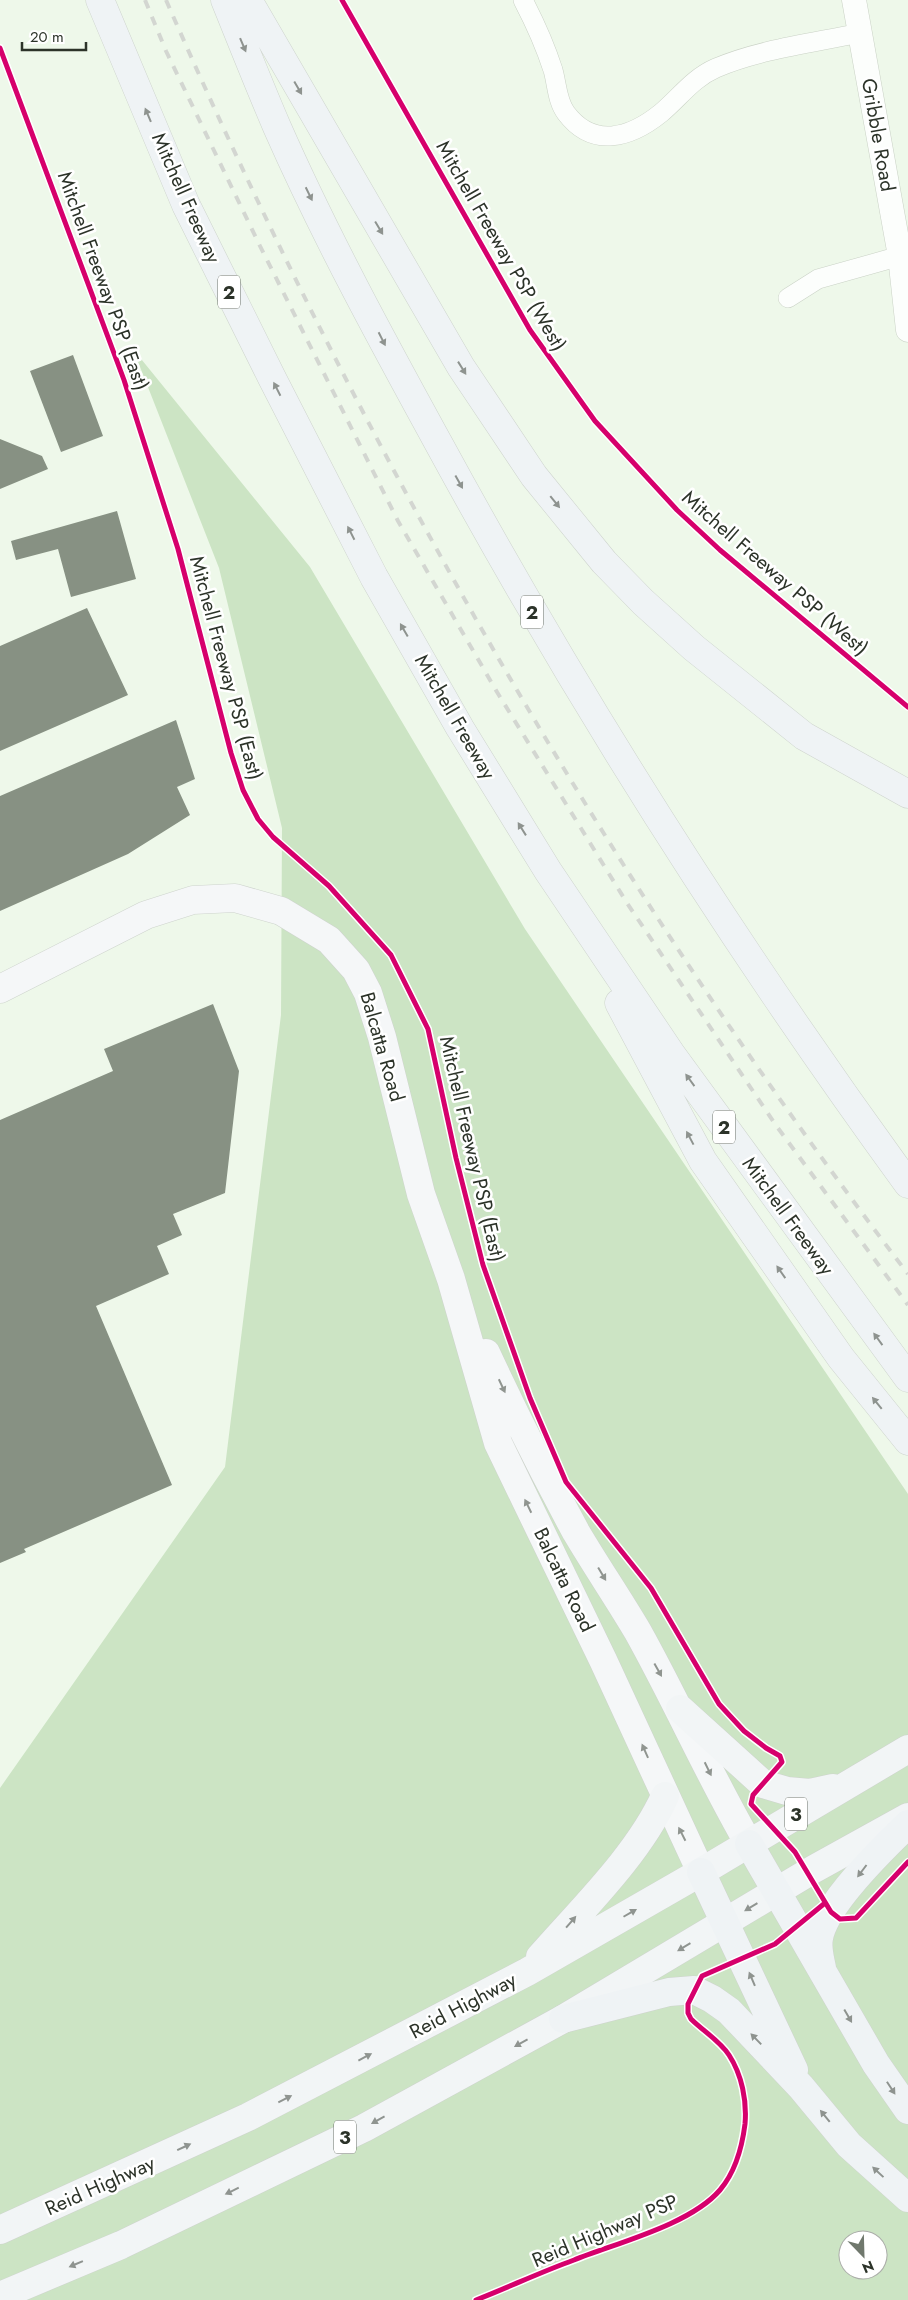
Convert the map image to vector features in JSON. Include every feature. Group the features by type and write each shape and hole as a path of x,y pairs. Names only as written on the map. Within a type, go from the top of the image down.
{"highway":[{"name":"Mitchell Freeway","path":"100,0 186,205 276,387 374,577 460,728 548,871 672,1055 908,1378"},
{"name":"2","path":"225,0 278,128 310,198 391,357 503,562 592,712 684,860 775,998 908,1184"},
{"path":"248,0 461,367 534,476 592,548 643,602 694,648 804,736 908,794"},
{"path":"548,871 703,1161 841,1358 908,1441"},
{"path":"680,1709 763,1784 787,1791 810,1793 844,1786"},
{"name":"Reid Highway","path":"0,2230 248,2117 527,1972 749,1844 908,1749"},
{"path":"527,1972 638,1844 655,1818 665,1796"},
{"name":"3","path":"0,2296 121,2245 364,2128 563,2020 777,1892 908,1818"},
{"path":"824,1974 818,1952 819,1937 824,1924 868,1862 908,1824"},
{"path":"749,1844 876,2064 908,2110"},
{"path":"701,1872 802,2087"},
{"path":"563,2020 669,1992 694,1990 729,2011 802,2087 849,2145 908,2198"}],"main road":[{"name":"Balcatta Road","path":"0,989 146,915 193,900 235,898 281,911 329,940 356,970 368,993 382,1038 421,1194 451,1279 498,1443 603,1660 701,1872"},
{"name":"Balcatta Road","path":"451,1279 523,1432 568,1516 637,1631 680,1709 724,1801 749,1844"}],"street":[{"path":"523,0 543,39 565,112 585,132 597,137 615,136 648,123 698,77 717,68 787,48 860,33"},
{"name":"Gribble Road","path":"854,0 900,256 908,330"},
{"path":"788,298 818,279 900,256"}],"green space":[{"path":"133,349 310,567 525,929 908,1494 908,2300 0,2300 0,1788 225,1467 281,1015 282,828 219,568"}],"building":[{"path":"73,355 103,436 61,452 30,371"},
{"path":"0,439 42,456 48,469 0,489"},
{"path":"117,511 136,579 71,597 58,549 16,560 11,541"},
{"path":"87,608 128,695 0,751 0,646"},
{"path":"176,720 195,779 177,787 190,815 128,854 0,911 0,796"},
{"path":"213,1004 239,1071 225,1193 173,1214 182,1235 157,1246 169,1274 96,1306 172,1485 24,1549 26,1552 0,1563 0,1120 113,1071 104,1049"}],"railway":[{"path":"145,0 166,51 260,246 398,521 497,692 627,903 775,1124 908,1305"},
{"path":"166,0 242,168 323,334 409,498 499,660 594,818 694,974 799,1126 908,1274"}],"cycle path":[{"name":"Mitchell Freeway PSP (West)","path":"342,0 530,330 595,421 677,510 720,550 908,707"},
{"name":"Mitchell Freeway PSP (East)","path":"0,48 124,380 178,549 231,753 243,790 258,819 273,837 329,886 391,955 428,1029 456,1158 483,1265 530,1398 566,1482 651,1588 719,1704 744,1731 780,1756 782,1762 753,1795 751,1804 795,1852 831,1912 840,1919 856,1918 908,1862"},
{"name":"Reid Highway PSP","path":"476,2300 672,2223 707,2202 720,2190 726,2183 740,2150 745,2124 744,2097 734,2063 725,2050 691,2019 688,2013 688,2004 702,1976 775,1944 825,1903"}]}
